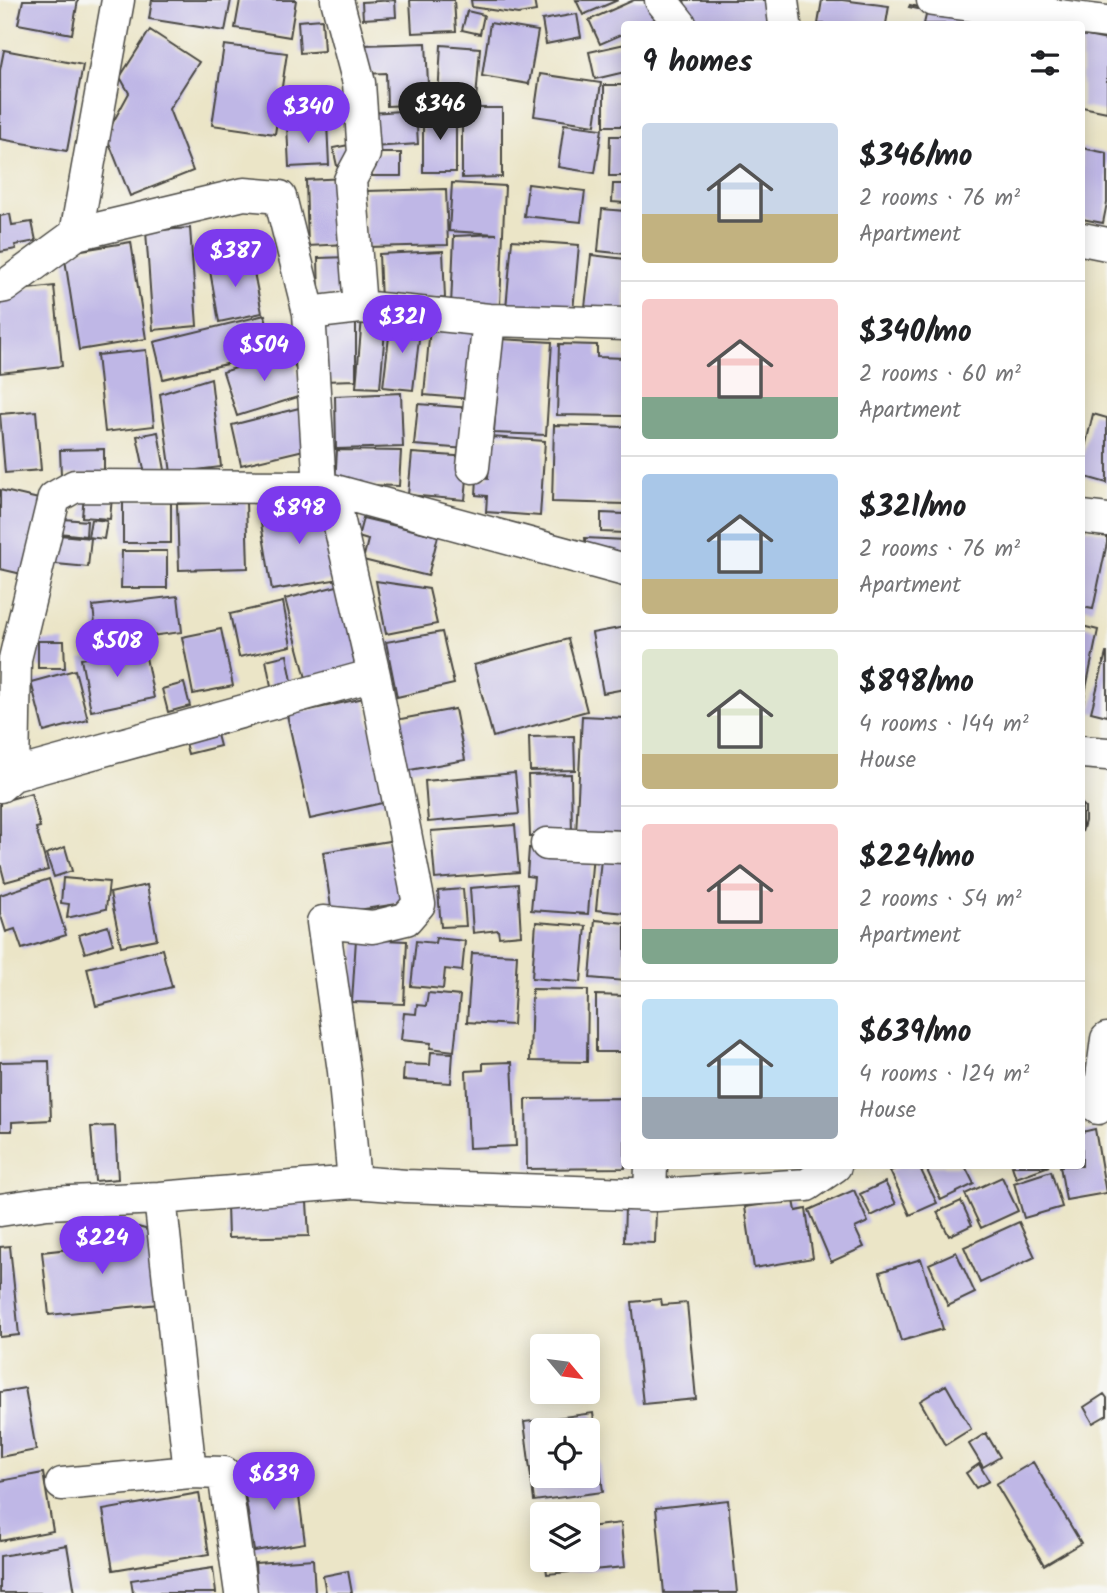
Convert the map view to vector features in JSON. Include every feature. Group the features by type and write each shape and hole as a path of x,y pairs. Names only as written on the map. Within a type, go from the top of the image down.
{"street":[{"path":"76,234 118,0"},
{"path":"337,0 359,83 364,154 350,180 360,307"},
{"path":"661,0 678,21"},
{"path":"782,0 785,21"},
{"path":"933,0 1107,22"},
{"path":"0,286 5,286 76,234 244,194 280,197 309,313 326,489 374,675 419,904 406,919 373,927 323,922 344,1071 354,1182"},
{"path":"1085,240 1107,244"},
{"path":"309,313 360,307 489,320 621,324"},
{"path":"473,467 489,320"},
{"path":"374,675 7,781 15,659 54,498 75,486 326,489 621,569"},
{"path":"1085,517 1107,520"},
{"path":"1085,752 1107,754"},
{"path":"547,844 621,847"},
{"path":"1096,1109 1107,1039"},
{"path":"0,1210 47,1203 160,1198 354,1182 406,1186 651,1180 807,1185 831,1169"},
{"path":"160,1198 190,1472"},
{"path":"62,1484 190,1472 224,1473 241,1593"}],"building":[{"path":"23,0 78,0 72,34 18,24"},
{"path":"152,0 231,0 225,31 149,19"},
{"path":"240,0 296,0 290,37 235,28"},
{"path":"395,0 396,17 363,19 362,2"},
{"path":"410,0 454,0 456,31 412,33"},
{"path":"471,0 534,0 536,11 518,14 472,7"},
{"path":"576,0 618,0 583,15"},
{"path":"634,0 650,0 658,18 651,21 621,21 621,35 600,44 589,20"},
{"path":"684,0 767,0 771,21 688,21"},
{"path":"822,0 889,6 886,21 818,21"},
{"path":"910,5 982,21 925,21 927,11 909,7"},
{"path":"467,11 484,15 480,34 462,30"},
{"path":"577,14 581,37 546,44 542,20"},
{"path":"322,19 324,51 300,53 298,21"},
{"path":"490,23 538,31 529,84 482,76"},
{"path":"150,30 199,62 169,109 193,171 130,196 106,135 129,93 120,77"},
{"path":"1085,36 1107,40 1107,112 1085,108"},
{"path":"426,43 429,104 387,106 386,73 364,74 363,45"},
{"path":"224,45 287,53 275,134 212,125"},
{"path":"441,45 480,48 476,100 438,97"},
{"path":"621,45 621,73 595,79 589,52"},
{"path":"4,50 83,65 67,151 0,139 0,70"},
{"path":"540,74 601,83 595,125 534,116"},
{"path":"604,85 621,85 621,126 604,126"},
{"path":"462,108 502,108 502,177 462,178"},
{"path":"416,110 418,144 373,147 371,113"},
{"path":"456,111 456,172 423,172 423,112"},
{"path":"327,123 329,165 289,167 287,125"},
{"path":"564,124 602,129 595,173 558,167"},
{"path":"610,136 621,136 621,176 609,176"},
{"path":"354,144 357,162 337,166 333,148"},
{"path":"1085,149 1107,153 1107,203 1103,223 1085,220"},
{"path":"372,153 401,153 401,176 371,176"},
{"path":"345,178 347,244 308,246 306,180"},
{"path":"452,183 505,186 500,305 451,306 454,236 497,234 449,231"},
{"path":"528,184 585,191 581,222 524,216"},
{"path":"613,184 621,184 621,203 612,202"},
{"path":"446,189 448,245 366,247 365,191"},
{"path":"602,209 621,211 621,254 598,251"},
{"path":"10,214 12,225 32,222 36,241 15,245 16,249 0,252 0,216"},
{"path":"190,228 197,326 153,330 146,231"},
{"path":"512,240 579,245 573,311 506,309"},
{"path":"131,242 146,339 79,350 64,253"},
{"path":"443,251 445,298 381,301 379,254"},
{"path":"591,255 621,259 621,311 585,307"},
{"path":"251,257 262,313 219,322 209,265"},
{"path":"350,257 352,295 319,296 318,258"},
{"path":"54,286 62,366 0,373 2,292"},
{"path":"265,315 273,353 163,379 154,342"},
{"path":"323,315 356,315 356,380 322,381"},
{"path":"362,318 386,319 380,388 356,387"},
{"path":"391,320 421,323 413,390 383,387"},
{"path":"430,327 478,331 472,399 424,395"},
{"path":"499,339 552,342 546,435 494,433"},
{"path":"559,344 597,345 597,357 621,358 621,416 557,415"},
{"path":"146,350 154,426 105,432 97,355"},
{"path":"290,351 304,395 237,416 223,372"},
{"path":"211,378 221,467 171,473 160,394"},
{"path":"401,393 403,447 336,449 335,396"},
{"path":"418,404 471,408 467,449 414,445"},
{"path":"299,408 308,449 241,465 232,425"},
{"path":"36,411 41,470 5,473 0,414"},
{"path":"1093,414 1107,418 1107,483 1085,477 1085,447"},
{"path":"554,425 621,427 621,504 552,502"},
{"path":"158,432 165,470 145,474 137,436"},
{"path":"491,437 545,441 540,516 486,512 487,496 476,495 477,478 488,479"},
{"path":"104,449 104,474 61,475 60,450"},
{"path":"337,450 401,451 399,486 335,484"},
{"path":"412,453 469,457 465,500 408,495"},
{"path":"0,490 43,500 26,575 0,569"},
{"path":"84,495 112,497 110,519 82,517"},
{"path":"269,497 271,514 328,505 340,579 272,590 257,499"},
{"path":"123,499 171,499 171,543 123,543"},
{"path":"246,502 248,568 179,570 177,504"},
{"path":"601,513 621,514 621,533 601,532"},
{"path":"52,518 87,521 86,536 50,532"},
{"path":"363,518 438,536 428,576 363,560 368,540 358,537"},
{"path":"91,519 107,521 104,539 88,537"},
{"path":"1085,529 1107,533 1093,609 1085,608"},
{"path":"49,534 91,538 88,567 46,563"},
{"path":"585,538 621,540 621,560 586,550"},
{"path":"122,551 167,551 167,588 121,588"},
{"path":"376,581 429,589 437,624 386,634"},
{"path":"349,583 370,665 307,682 285,599"},
{"path":"178,596 182,632 97,643 93,606"},
{"path":"283,602 291,646 239,657 230,614"},
{"path":"1085,627 1098,630 1085,693"},
{"path":"621,628 621,690 603,693 592,633"},
{"path":"221,629 233,686 193,694 182,637"},
{"path":"442,632 454,684 397,697 386,642"},
{"path":"568,639 587,711 493,737 474,665"},
{"path":"38,641 64,641 65,668 38,668"},
{"path":"144,647 154,698 91,711 81,659"},
{"path":"1107,653 1107,716 1091,712"},
{"path":"287,655 292,681 271,686 266,660"},
{"path":"75,670 88,720 44,732 31,682"},
{"path":"184,683 190,706 168,712 162,689"},
{"path":"364,698 387,802 310,819 287,715"},
{"path":"455,709 465,760 399,772 390,721"},
{"path":"582,716 621,718 621,837 576,835"},
{"path":"216,731 220,746 188,754 184,739"},
{"path":"574,736 575,770 530,771 529,737"},
{"path":"515,773 519,814 428,822 425,781"},
{"path":"571,774 572,836 530,837 528,775"},
{"path":"31,793 40,827 36,828 48,870 5,882 0,863 0,802"},
{"path":"515,825 519,872 435,879 431,831"},
{"path":"401,839 410,902 332,914 323,852"},
{"path":"65,847 72,871 54,877 46,854"},
{"path":"529,848 593,853 588,914 531,910 534,877 527,876"},
{"path":"602,849 621,851 621,913 596,910"},
{"path":"63,878 109,882 106,909 67,918 69,904 61,903"},
{"path":"49,879 66,935 22,949 15,929 6,932 0,913 0,895"},
{"path":"518,884 521,935 499,937 498,930 473,933 470,888"},
{"path":"147,885 157,939 121,946 110,893"},
{"path":"463,889 466,926 441,927 438,891"},
{"path":"595,920 621,923 621,981 590,978"},
{"path":"536,922 586,926 581,982 532,978"},
{"path":"108,926 113,944 85,953 79,935"},
{"path":"436,938 465,941 462,971 445,969 443,989 411,986 416,941 435,943"},
{"path":"356,939 407,941 404,1004 352,1002"},
{"path":"162,949 172,987 96,1006 87,968"},
{"path":"472,953 517,955 513,1025 467,1022"},
{"path":"532,989 588,990 587,1062 530,1061"},
{"path":"428,993 460,996 454,1051 430,1048 431,1043 401,1040 404,1013 416,1014 417,1005 426,1006"},
{"path":"596,995 621,996 621,1052 596,1052"},
{"path":"431,1052 453,1053 451,1083 403,1080 404,1064 430,1065"},
{"path":"49,1061 51,1120 12,1122 12,1131 0,1131 0,1062"},
{"path":"512,1062 516,1146 469,1148 466,1071 483,1070 483,1063"},
{"path":"621,1098 621,1168 527,1169 526,1099"},
{"path":"115,1126 118,1179 95,1181 91,1127"},
{"path":"1095,1129 1106,1193 1066,1200 1061,1169 1085,1169 1085,1131"},
{"path":"920,1169 937,1203 910,1215 890,1171"},
{"path":"926,1169 966,1169 974,1184 941,1200"},
{"path":"1013,1169 1041,1169 1016,1178"},
{"path":"1051,1171 1062,1207 1024,1218 1014,1183"},
{"path":"1002,1177 1018,1211 981,1228 965,1194"},
{"path":"885,1182 896,1204 871,1216 860,1194"},
{"path":"854,1190 868,1222 855,1228 864,1247 831,1262 809,1210"},
{"path":"794,1200 796,1211 806,1209 813,1258 754,1268 745,1207"},
{"path":"961,1201 972,1225 949,1236 937,1212"},
{"path":"307,1202 309,1236 228,1238 227,1205"},
{"path":"625,1207 656,1208 655,1243 624,1242"},
{"path":"1019,1222 1035,1257 980,1283 964,1247"},
{"path":"138,1227 150,1233 159,1304 49,1315 42,1252 125,1243 126,1235"},
{"path":"10,1246 19,1335 0,1337 0,1247"},
{"path":"956,1252 975,1293 948,1306 929,1264"},
{"path":"921,1259 943,1329 901,1341 880,1272"},
{"path":"661,1299 662,1305 687,1303 696,1399 643,1404 632,1302"},
{"path":"946,1385 971,1429 945,1445 920,1401"},
{"path":"25,1388 36,1450 0,1457 0,1392"},
{"path":"1104,1394 1107,1398 1107,1415 1093,1423 1084,1407"},
{"path":"593,1413 594,1418 555,1418"},
{"path":"530,1421 530,1469 524,1422"},
{"path":"986,1433 1000,1457 983,1467 969,1444"},
{"path":"1033,1462 1081,1543 1044,1565 996,1484"},
{"path":"979,1464 989,1481 976,1488 966,1473"},
{"path":"600,1468 603,1492 534,1501 532,1488 600,1488"},
{"path":"43,1473 53,1531 0,1541 0,1481"},
{"path":"296,1474 305,1543 254,1551 243,1482"},
{"path":"199,1493 209,1554 113,1570 103,1510"},
{"path":"728,1500 737,1593 664,1593 656,1508"},
{"path":"621,1523 625,1567 600,1569 600,1526"},
{"path":"67,1545 75,1593 0,1593 0,1556"},
{"path":"313,1559 315,1593 257,1593 255,1563"},
{"path":"213,1568 216,1593 133,1593 131,1580"},
{"path":"348,1571 352,1593 326,1593 323,1576"}]}
